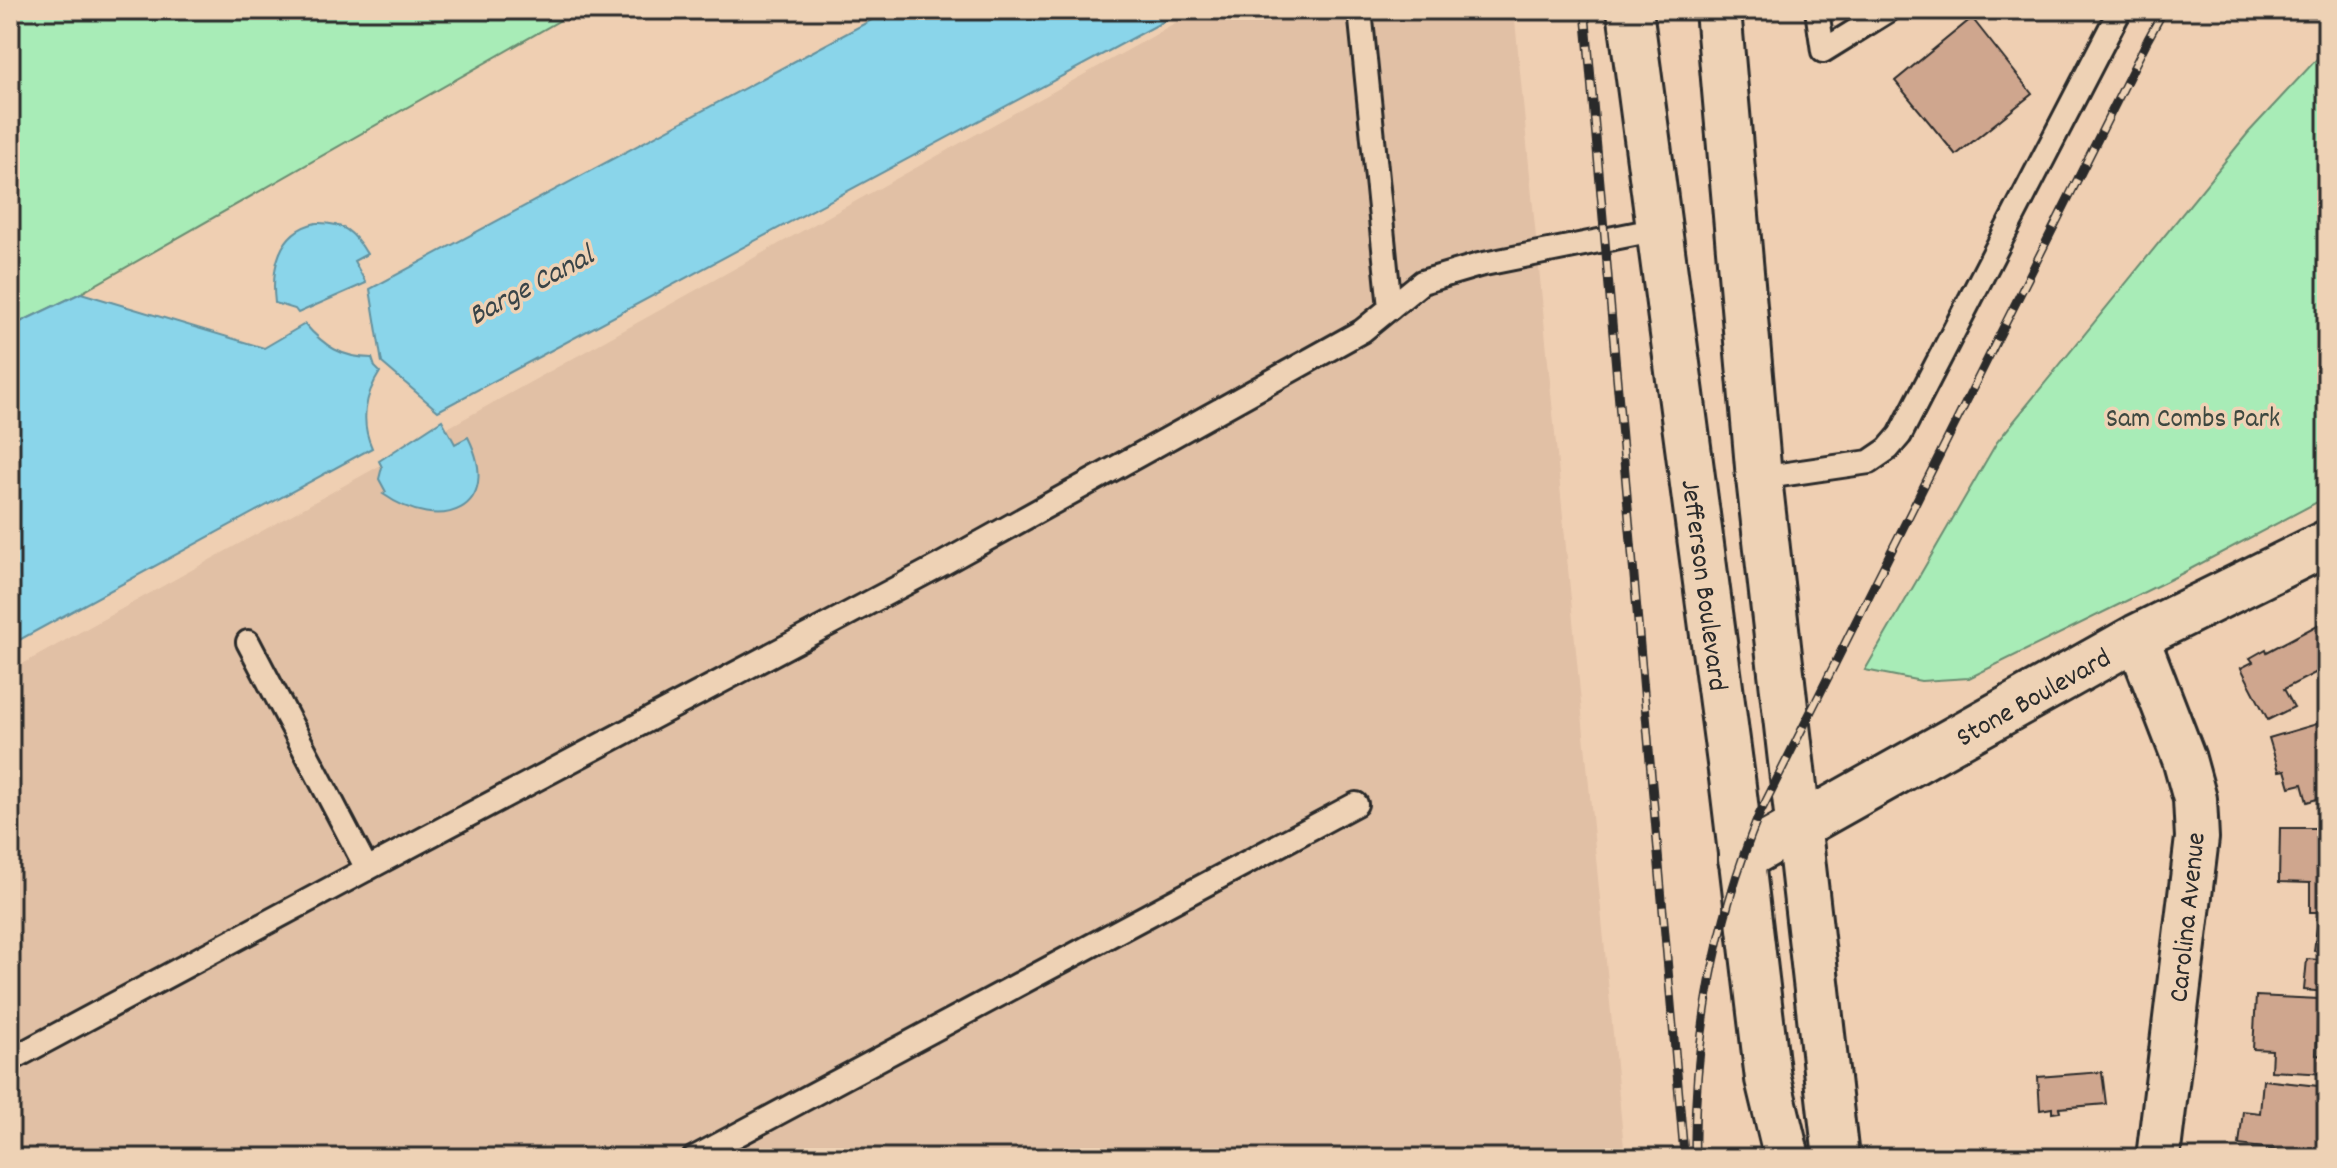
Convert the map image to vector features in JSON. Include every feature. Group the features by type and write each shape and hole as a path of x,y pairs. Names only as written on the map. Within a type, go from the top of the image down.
{"main road":[{"name":"Jefferson Boulevard","path":"1630,10 1768,1079 1787,1158"},
{"path":"1718,10 1759,478 1836,1158"},
{"name":"Stone Boulevard","path":"1741,859 2137,637 2327,543"}],"street":[{"name":"Carolina Avenue","path":"2137,637 2184,759 2195,799 2197,838 2158,1158"}],"lane":[{"path":"1360,10 1390,308"},
{"path":"1817,10 1823,51 1889,10"},
{"path":"1759,478 1869,462 1888,449 1900,435 2120,10"},
{"path":"10,1060 944,563 1362,331 1422,282 1479,265 1659,229"},
{"path":"248,642 367,869"},
{"path":"694,1158 1356,804"}],"shaded area":[{"path":"1200,10 1514,10 1625,1158 10,1158 10,671"}],"green space":[{"path":"10,10 578,10 81,293 10,327"},
{"name":"Sam Combs Park","path":"2327,48 2327,497 2177,576 1969,678 1921,681 1865,670 1997,442 2248,133"}],"water":[{"name":"Barge Canal","path":"890,10 1185,10 438,411 382,363 370,289"},
{"path":"316,223 334,224 347,230 357,240 367,254 354,261 366,283 298,313 295,309 275,303 276,265 285,243 293,234"},
{"path":"81,293 264,348 305,324 334,349 352,356 372,358 380,372 366,409 366,428 372,448 10,645 10,327"},
{"path":"442,420 455,444 468,437 477,462 478,482 472,497 461,508 445,513 426,513 383,494 386,492 379,479 382,467 379,461"}],"building":[{"path":"1972,18 2032,94 1956,155 1895,81"},
{"path":"2327,620 2327,667 2284,689 2294,707 2268,720 2241,668 2253,662 2250,658 2266,649 2267,652"},
{"path":"2327,721 2327,796 2307,802 2302,784 2290,787 2285,770 2279,771 2269,738"},
{"path":"2280,828 2327,828 2327,912 2310,912 2310,883 2279,882"},
{"path":"2318,919 2327,920 2327,992 2304,990 2307,959 2321,960 2322,952 2314,951"},
{"path":"2256,996 2319,999 2316,1055 2327,1056 2327,1074 2271,1071 2272,1050 2253,1049"},
{"path":"2102,1072 2106,1104 2059,1108 2060,1112 2052,1113 2052,1108 2040,1110 2038,1077"},
{"path":"2263,1080 2327,1087 2327,1156 2239,1145 2243,1111 2260,1113"}],"railway":[{"path":"1585,10 1684,1154"},
{"path":"1695,1158 1698,1071 1710,983 1730,897 1759,815 2164,10"}]}
